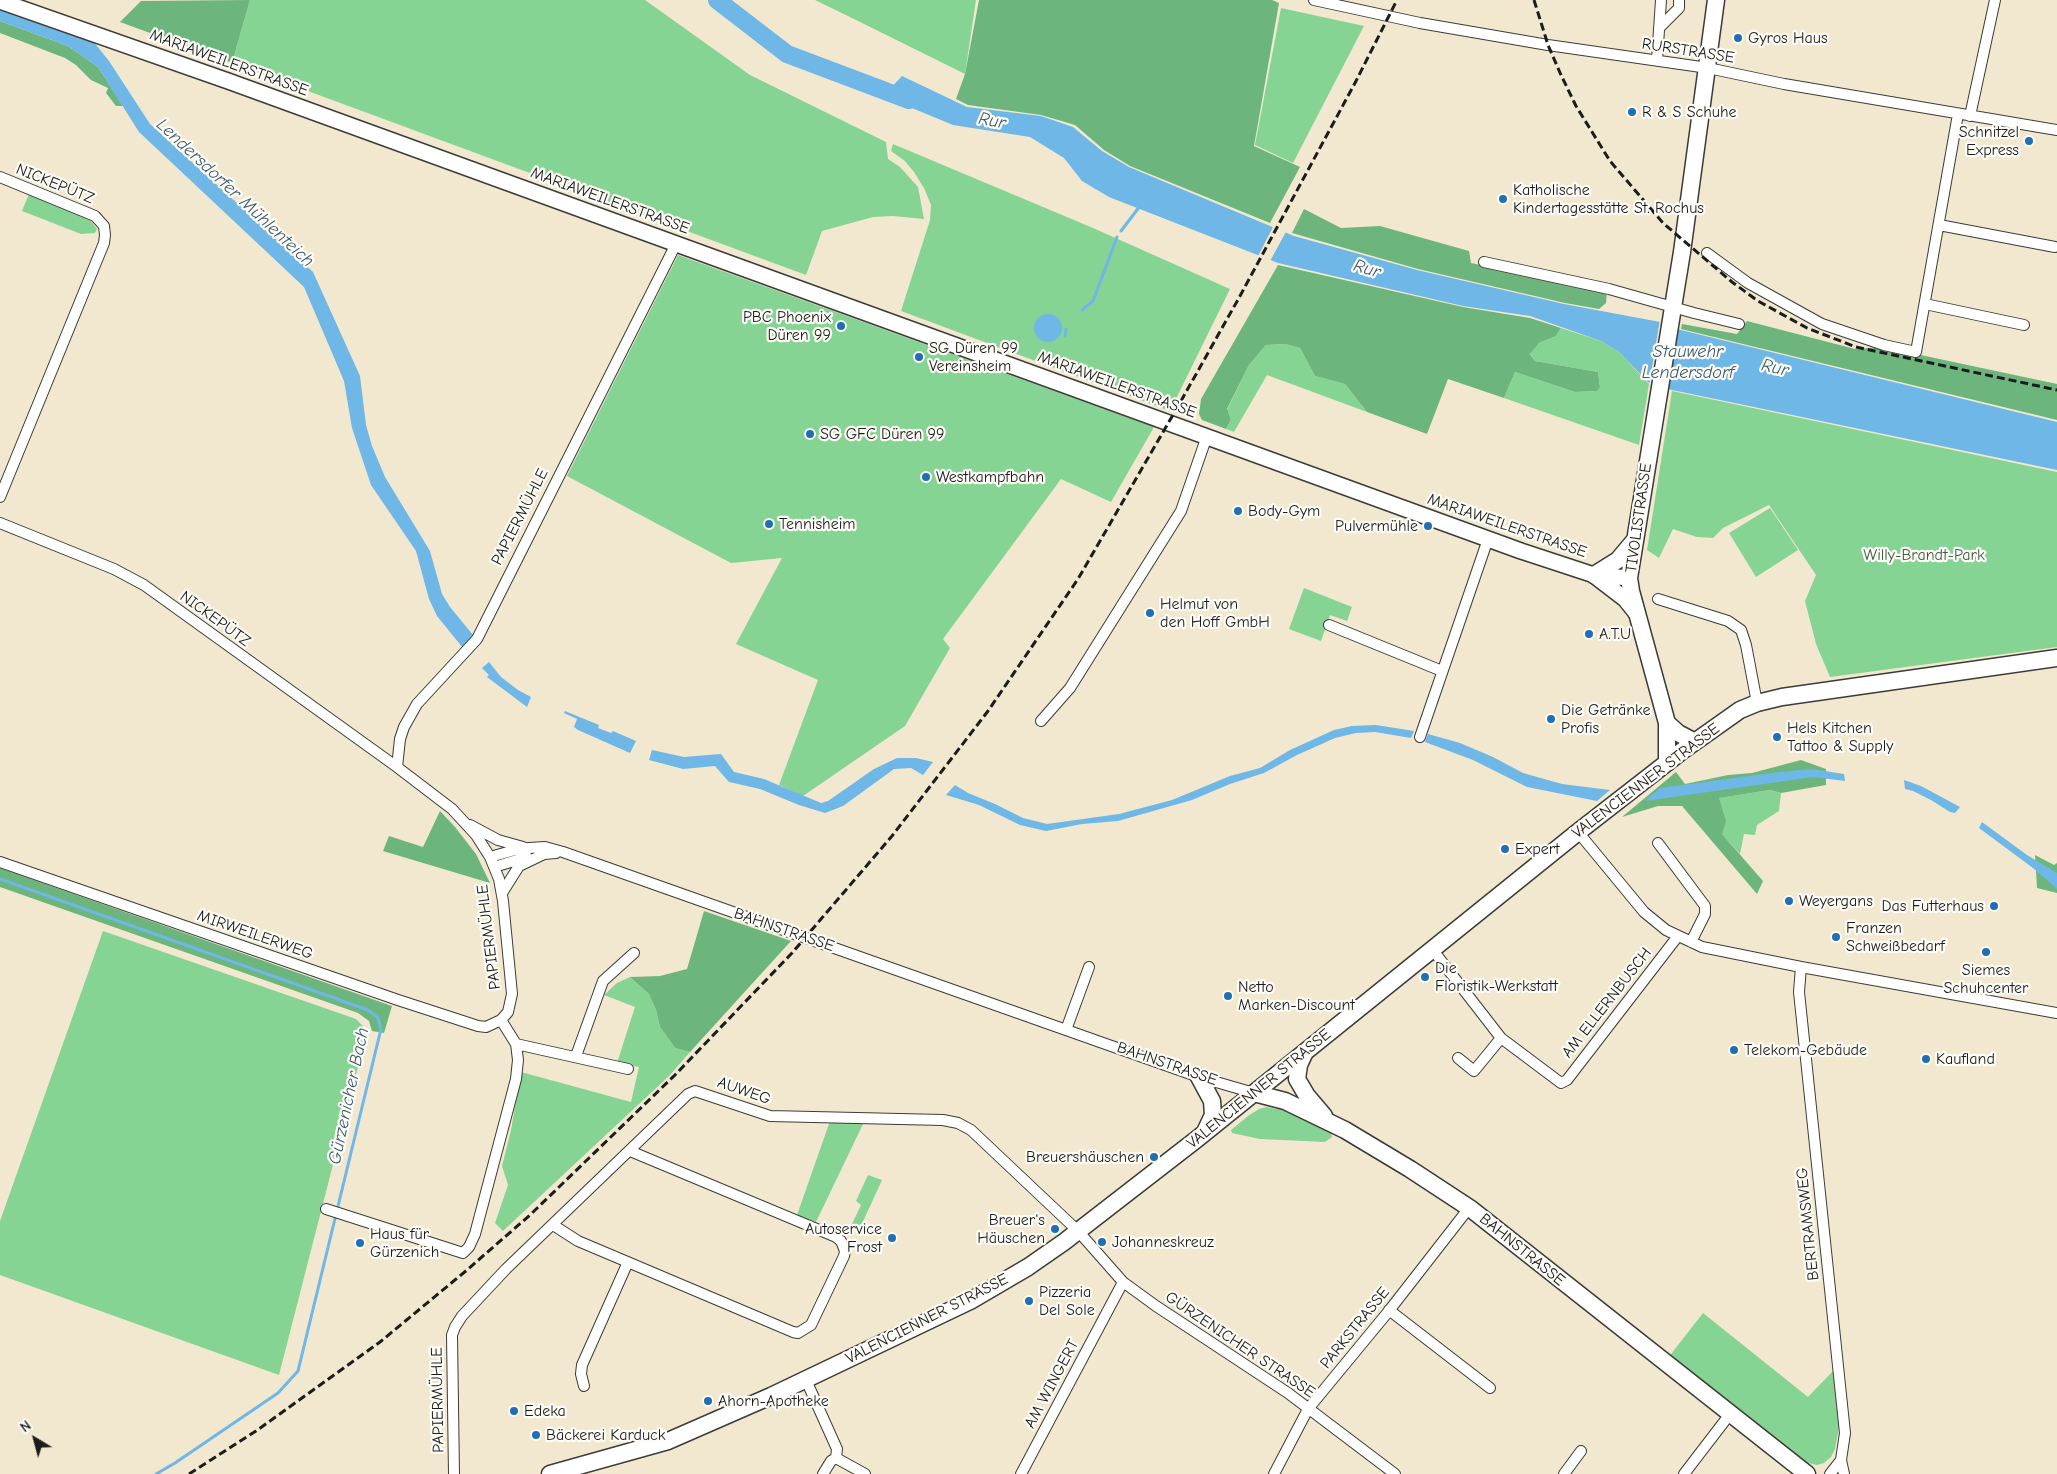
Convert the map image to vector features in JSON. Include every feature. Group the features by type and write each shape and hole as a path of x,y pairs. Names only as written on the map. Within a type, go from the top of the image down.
{"main road":[{"name":"MARIAWEILERSTRASSE","path":"0,0 1488,539 1594,575 1629,578"},
{"name":"TIVOLISTRASSE","path":"1667,763 1667,722 1629,578 1682,252 1716,0"},
{"path":"1634,541 1618,560 1594,575 1619,594 1637,614"},
{"name":"VALENCIENNER STRASSE","path":"550,1474 668,1441 806,1380 993,1288 1078,1231 1254,1093 1578,832 1667,763 1740,710 1757,703 1809,693 2057,658"},
{"path":"1667,722 1678,733 1695,742"},
{"path":"1305,1052 1299,1065 1297,1079 1307,1096 1330,1123"},
{"path":"1199,1077 1212,1101 1213,1115 1205,1132"},
{"name":"BAHNSTRASSE","path":"1254,1093 1285,1102 1330,1123 1410,1169 1469,1208 1807,1474"}],"street":[{"name":"RURSTRASSE","path":"1314,0 1420,23 1548,45 1708,68 1784,84 2057,130"},
{"path":"1656,60 1661,0"},
{"path":"1659,28 1679,8 1679,0"},
{"path":"1970,116 1995,0"},
{"path":"1706,253 1748,283 1822,324 1884,345 1916,352 1958,114"},
{"name":"NICKEPÜTZ","path":"0,177 95,216 104,226 105,235 104,243 0,497"},
{"path":"1939,225 2055,247"},
{"name":"PAPIERMÜHLE","path":"501,1020 508,1012 512,994 502,893 494,867 490,857 464,822 433,794 397,767 400,740 410,714 425,694 477,639 676,244"},
{"path":"1484,262 1610,289 1672,309 1739,324"},
{"path":"1925,304 2024,325"},
{"name":"MARIAWEILERSTRASSE","path":"1041,721 1070,688 1181,511 1207,436"},
{"name":"NICKEPÜTZ","path":"0,523 114,569 144,585 397,767"},
{"path":"1420,737 1488,539"},
{"path":"1658,599 1728,621 1740,630 1746,645 1757,703"},
{"path":"1329,625 1442,671"},
{"name":"BAHNSTRASSE","path":"464,822 498,840 529,848"},
{"path":"1578,832 1644,912 1654,921 1691,942 1713,950 2057,1013"},
{"path":"1658,843 1705,906 1705,914 1691,942"},
{"name":"BAHNSTRASSE","path":"490,857 529,848 545,847 563,852 1199,1077 1254,1093"},
{"name":"BAHNSTRASSE","path":"494,867 544,854 563,852"},
{"name":"BAHNSTRASSE","path":"502,893 520,866 544,854"},
{"name":"MIRWEILERWEG","path":"0,862 469,1024 486,1027 501,1020"},
{"name":"AM ELLERNBUSCH","path":"1501,1038 1558,1082 1567,1080 1678,936"},
{"path":"1432,949 1501,1038 1474,1071 1458,1058"},
{"path":"576,1056 603,981 634,953"},
{"path":"1066,1030 1089,967"},
{"name":"BERTRAMSWEG","path":"1801,967 1799,992 1845,1433 1841,1460 1830,1474"},
{"path":"328,1210 463,1253 469,1247 475,1234 516,1079 518,1052 516,1044 501,1020"},
{"path":"516,1044 628,1069"},
{"name":"AUWEG","path":"455,1326 506,1269 688,1094 695,1091 770,1116 943,1120 958,1124 971,1130 1078,1231"},
{"path":"553,1225 578,1241 789,1331 798,1333 811,1325 844,1256 845,1250 836,1237 630,1151"},
{"name":"PARKSTRASSE","path":"1274,1474 1308,1408 1389,1310 1469,1208"},
{"name":"GÜRZENICHER STRASSE","path":"1078,1231 1123,1282 1308,1408 1395,1474"},
{"path":"584,1386 581,1374 582,1366 628,1262"},
{"name":"AM WINGERT","path":"1021,1474 1123,1282"},
{"path":"1389,1310 1490,1388"},
{"name":"PAPIERMÜHLE","path":"454,1474 452,1335 455,1326"},
{"path":"806,1380 837,1449 836,1458"},
{"path":"1684,1474 1730,1414"},
{"path":"1564,1474 1581,1451"},
{"path":"823,1474 831,1461 836,1458"},
{"path":"836,1458 865,1474"},
{"path":"1841,1460 1844,1474"}],"green space":[{"path":"250,0 645,0 750,75 886,142 888,159 900,167 918,187 924,219 893,216 873,217 822,231 806,275 232,63"},
{"path":"250,0 232,63 120,22 141,1"},
{"path":"815,0 976,0 965,74 852,18"},
{"path":"979,0 1272,0 1279,3 1254,146 1300,167 1270,223 1130,166 1104,150 1075,125 1041,115 968,105 956,99 965,74"},
{"path":"1281,8 1364,26 1293,163 1255,145"},
{"path":"0,21 68,46 98,67 123,106 116,106 106,93 108,88 91,80 76,65 65,58 0,33"},
{"path":"893,144 1093,228 1230,289 1170,411 901,311 930,220 931,205 924,188 914,172 905,161 891,151"},
{"path":"29,194 90,220 97,229 95,233 81,234 22,211"},
{"path":"1304,209 1341,228 1380,226 1469,251 1471,263 1607,291 1606,303 1599,309 1565,303 1418,269 1292,233"},
{"name":"SG GFC Düren 99","path":"678,255 1154,427 1111,502 1061,479 943,639 950,648 905,726 803,796 779,785 818,680 736,644 782,558 731,563 567,476"},
{"path":"1278,265 1463,307 1530,318 1561,328 1556,336 1539,343 1530,354 1535,361 1598,372 1600,387 1597,391 1575,392 1515,372 1504,398 1448,379 1427,434 1367,412 1345,384 1315,376 1300,348 1285,344 1266,345 1249,365 1227,409 1231,420 1226,429 1202,420 1199,414 1201,399"},
{"path":"1747,321 1855,349 1883,347 2057,384 2057,420 1681,329 1682,324 1737,334"},
{"path":"1561,328 1601,341 1619,352 1649,384 1639,445 1504,398 1515,372 1575,392 1597,391 1600,386 1598,372 1535,361 1530,353 1539,343 1556,336"},
{"path":"1285,344 1300,348 1315,376 1345,384 1367,412 1267,375 1234,432 1226,429 1231,420 1227,410 1249,365 1266,345"},
{"name":"Willy-Brandt-Park","path":"1672,391 2057,472 2057,647 1830,677 1816,644 1805,601 1816,575 1769,505 1723,528 1713,538 1697,537 1673,529 1659,558 1647,550"},
{"path":"1770,508 1798,550 1756,577 1729,533"},
{"path":"1304,588 1352,607 1347,621 1330,615 1321,641 1289,629"},
{"path":"1801,760 1826,769 1826,785 1781,793 1770,790 1719,798 1726,821 1722,834 1763,881 1757,894 1682,806 1658,806 1622,817 1676,772 1685,784 1728,775 1752,773"},
{"path":"1770,790 1781,793 1779,811 1757,825 1755,835 1744,834 1740,854 1722,834 1718,798"},
{"path":"440,811 476,854 490,883 383,851 389,836 423,847"},
{"path":"2035,855 2054,865 2057,863 2057,893 2037,888"},
{"path":"0,868 392,1006 384,1033 372,1031 369,1021 358,1013 0,887"},
{"path":"704,911 791,941 690,1052 675,1048 660,1027 656,1010 649,994 630,977 660,976 687,969"},
{"path":"103,931 356,1019 363,1026 366,1036 279,1375 0,1275 0,1221"},
{"path":"630,977 649,994 656,1010 660,1027 675,1048 690,1052 669,1076 503,1231 495,1223 508,1185 502,1166 511,1130 521,1072 631,1102 639,1067 617,1063 635,1007 604,995 617,983"},
{"path":"1266,1107 1283,1110 1331,1129 1332,1137 1325,1142 1260,1139 1232,1133 1231,1130 1248,1116"},
{"path":"830,1121 864,1122 816,1222 797,1215"},
{"path":"868,1175 882,1180 860,1228 852,1224 861,1205 856,1201"},
{"path":"1703,1313 1808,1397 1833,1371 1839,1427 1835,1449 1831,1457 1824,1463 1817,1465 1804,1462 1668,1358"}],"water":[{"path":"0,8 93,41 109,61 150,124 313,272 360,376 366,425 372,446 385,477 430,551 442,594 473,635 463,648 437,616 429,599 416,551 371,485 352,428 344,381 304,287 139,132 98,67 68,46 0,21"},
{"name":"Stauwehr Lendersdorf","path":"902,76 967,107 1041,116 1073,127 1102,151 1129,167 1294,236 1417,270 1564,304 1660,322 1681,330 2057,422 2057,470 1672,390 1649,383 1619,352 1601,341 1530,316 1463,306 1278,263 1109,197 1082,181 1064,158 1030,137 953,125 883,96"},
{"path":"1048,314 1058,318 1062,328 1058,338 1048,342 1038,338 1034,328 1038,318"},
{"path":"489,662 501,677 531,697 527,707 487,677 489,675 482,668"},
{"path":"565,711 599,725 598,728 611,733 613,731 636,741 630,753 578,730 574,727 577,719 564,713"},
{"path":"1376,725 1414,731 1411,738 1375,732 1356,733 1335,738 1297,755 1264,773 1230,784 1192,800 1118,821 1082,824 1046,831 1020,825 979,805 946,795 955,785 968,793 1023,818 1047,824 1119,814 1172,800 1230,776 1260,768 1290,750 1334,730 1352,726"},
{"path":"1428,734 1460,743 1493,757 1523,773 1562,784 1610,790 1597,801 1527,787 1473,760 1425,742"},
{"path":"652,750 684,757 721,754 734,772 764,779 821,803 828,801 874,769 897,758 916,758 933,762 923,775 911,768 894,769 843,806 825,813 799,805 760,789 729,782 715,766 683,769 649,760"},
{"path":"1812,769 1844,774 1845,781 1813,777 1645,801 1660,788"},
{"path":"1904,780 1921,786 1960,807 1955,813 1950,812 1931,800 1905,789"},
{"path":"1982,822 2027,855 2057,873 2057,889 2033,868 1979,828"}],"pier":[{"path":"1274,225 1287,230 1269,263 1257,258"},
{"path":"1660,319 1679,326 1668,392 1649,386"}],"waterway":[{"name":"Rur","path":"717,0 787,54 909,100"},
{"path":"1121,231 1140,206"},
{"path":"1082,310 1093,301 1117,237"},
{"path":"1065,336 1066,329"},
{"path":"1057,368 1060,362"},
{"name":"Gürzenicher Bach","path":"0,879 368,1010 378,1018 381,1029 298,1371 278,1393 156,1474"}],"railway":[{"path":"189,1474 256,1431 380,1342 530,1215 675,1075 792,953 892,836 988,711 1078,579 1240,296 1355,83 1397,0"},
{"path":"1534,0 1548,45 1561,75 1576,106 1610,161 1663,223 1732,282 1758,301 1807,328 1856,347 2057,390"}],"place":[{"name":"Gyros Haus","path":"1738,38"},
{"name":"R & S Schuhe","path":"1632,112"},
{"name":"Schnitzel Express","path":"2029,141"},
{"name":"Katholische Kindertagesstätte St. Rochus","path":"1503,199"},
{"name":"PBC Phoenix Düren 99","path":"841,326"},
{"name":"SG Düren 99 Vereinsheim","path":"919,357"},
{"name":"SG GFC Düren 99","path":"810,434"},
{"name":"Westkampfbahn","path":"926,477"},
{"name":"Body-Gym","path":"1238,511"},
{"name":"Tennisheim","path":"769,524"},
{"name":"Pulvermühle","path":"1428,526"},
{"name":"Helmut von den Hoff GmbH","path":"1150,613"},
{"name":"A.T.U","path":"1589,634"},
{"name":"Die Getränke Profis","path":"1551,719"},
{"name":"Hels Kitchen Tattoo & Supply","path":"1777,737"},
{"name":"Expert","path":"1505,849"},
{"name":"Weyergans","path":"1789,901"},
{"name":"Das Futterhaus","path":"1994,906"},
{"name":"Franzen Schweißbedarf","path":"1836,937"},
{"name":"Siemes Schuhcenter","path":"1986,952"},
{"name":"Die Floristik-Werkstatt","path":"1425,977"},
{"name":"Netto Marken-Discount","path":"1228,996"},
{"name":"Telekom-Gebäude","path":"1734,1050"},
{"name":"Kaufland","path":"1926,1059"},
{"name":"Breuershäuschen","path":"1154,1157"},
{"name":"Breuer's Häuschen","path":"1055,1229"},
{"name":"Autoservice Frost","path":"892,1238"},
{"name":"Johanneskreuz","path":"1102,1242"},
{"name":"Haus für Gürzenich","path":"360,1243"},
{"name":"Pizzeria Del Sole","path":"1029,1301"},
{"name":"Ahorn-Apotheke","path":"708,1401"},
{"name":"Edeka","path":"514,1411"},
{"name":"Bäckerei Karduck","path":"536,1435"}],"water label":[{"name":"Lendersdorfer Mühlenteich","path":"235,193"}]}
